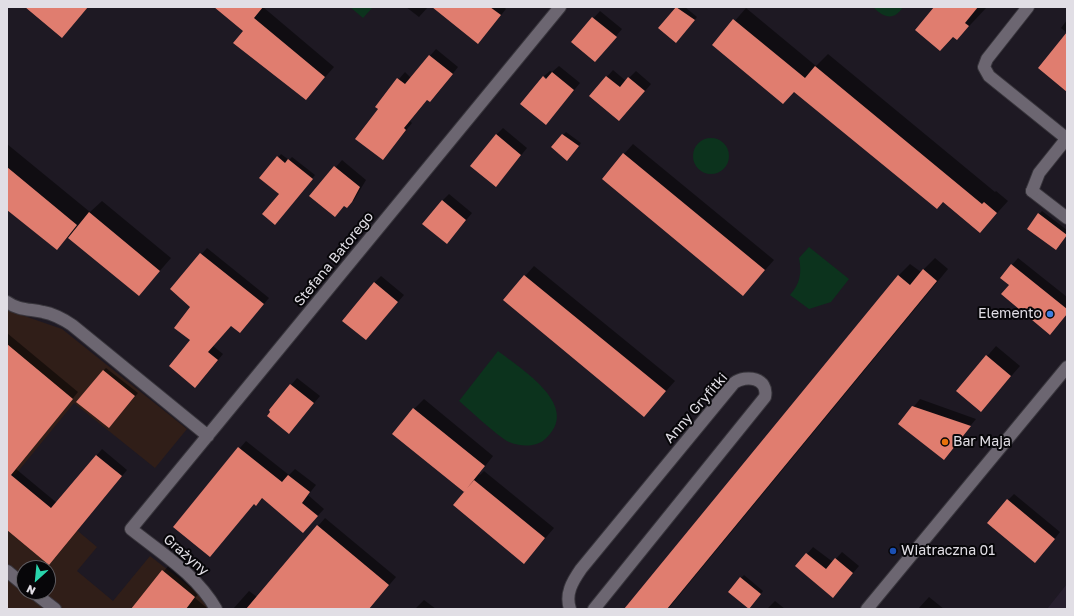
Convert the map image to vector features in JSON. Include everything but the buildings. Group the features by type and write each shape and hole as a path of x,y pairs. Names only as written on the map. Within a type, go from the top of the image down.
{"street":[{"name":"Stefana Batorego","path":"131,529 560,7"},
{"path":"1028,7 987,59 984,67 989,76 1067,138 1039,173 1032,191 1067,218"},
{"path":"7,302 23,309 59,316 208,436"},
{"path":"867,609 1067,367"},
{"name":"Anny Gryfitki","path":"570,609 568,593 578,573 734,384 747,377 754,378 761,382 765,388 765,397 594,609"},
{"name":"Grażyny","path":"131,529 193,580 216,609"},
{"path":"7,571 16,578"},
{"path":"43,600 55,609"}],"shaded area":[{"path":"7,310 62,329 187,429 155,468 74,403 15,475 7,470"},
{"path":"7,472 97,547 77,571 113,601 150,556 199,594 208,609 7,609"},
{"path":"1067,584 1067,609 1047,609"}],"green space":[{"path":"350,7 373,7 363,18"},
{"path":"873,7 903,7 892,16 885,16"},
{"path":"714,138 724,143 728,149 728,163 724,169 718,173 708,174 698,169 694,163 693,153 698,143 704,139"},
{"path":"809,247 849,279 831,302 809,309 790,295 796,287 799,278 799,258"},
{"path":"498,351 533,378 545,390 553,402 557,415 554,427 540,443 526,446 509,442 491,429 459,401"}],"place":[{"name":"Elemento","path":"1050,314"},
{"name":"Bar Maja","path":"945,442"},
{"name":"Wiatraczna 01","path":"893,551"}]}
